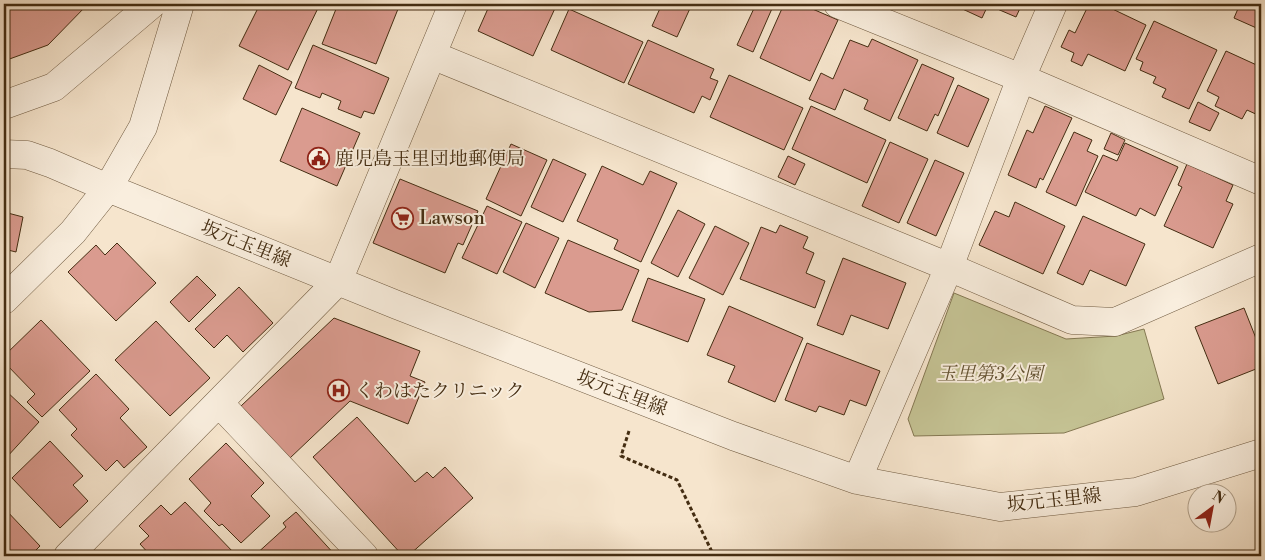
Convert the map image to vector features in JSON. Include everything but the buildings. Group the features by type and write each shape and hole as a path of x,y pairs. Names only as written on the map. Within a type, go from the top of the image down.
{"street":[{"path":"4,105 54,87 152,4"},
{"path":"4,300 73,232 108,188 143,127 180,4"},
{"path":"68,556 338,281 453,4"},
{"path":"838,4 1021,78 1261,181"},
{"path":"857,480 949,267 1021,78 1053,4"},
{"path":"432,55 949,267 1072,320 1115,322 1261,258"},
{"name":"坂元玉里線","path":"4,154 26,156 50,162 108,188 338,281 733,436 857,480 1000,507 1136,492 1261,453"},
{"path":"219,403 364,556"}],"path":[{"path":"639,399 621,456 677,480 714,556"}],"green space":[{"name":"玉里第3公園","path":"954,293 1066,339 1116,336 1144,329 1164,399 1064,433 914,436 908,419"}],"place":[{"name":"鹿児島玉里団地郵便局","path":"319,159"},
{"name":"Lawson","path":"403,218"},
{"name":"くわはたクリニック","path":"339,391"}]}
